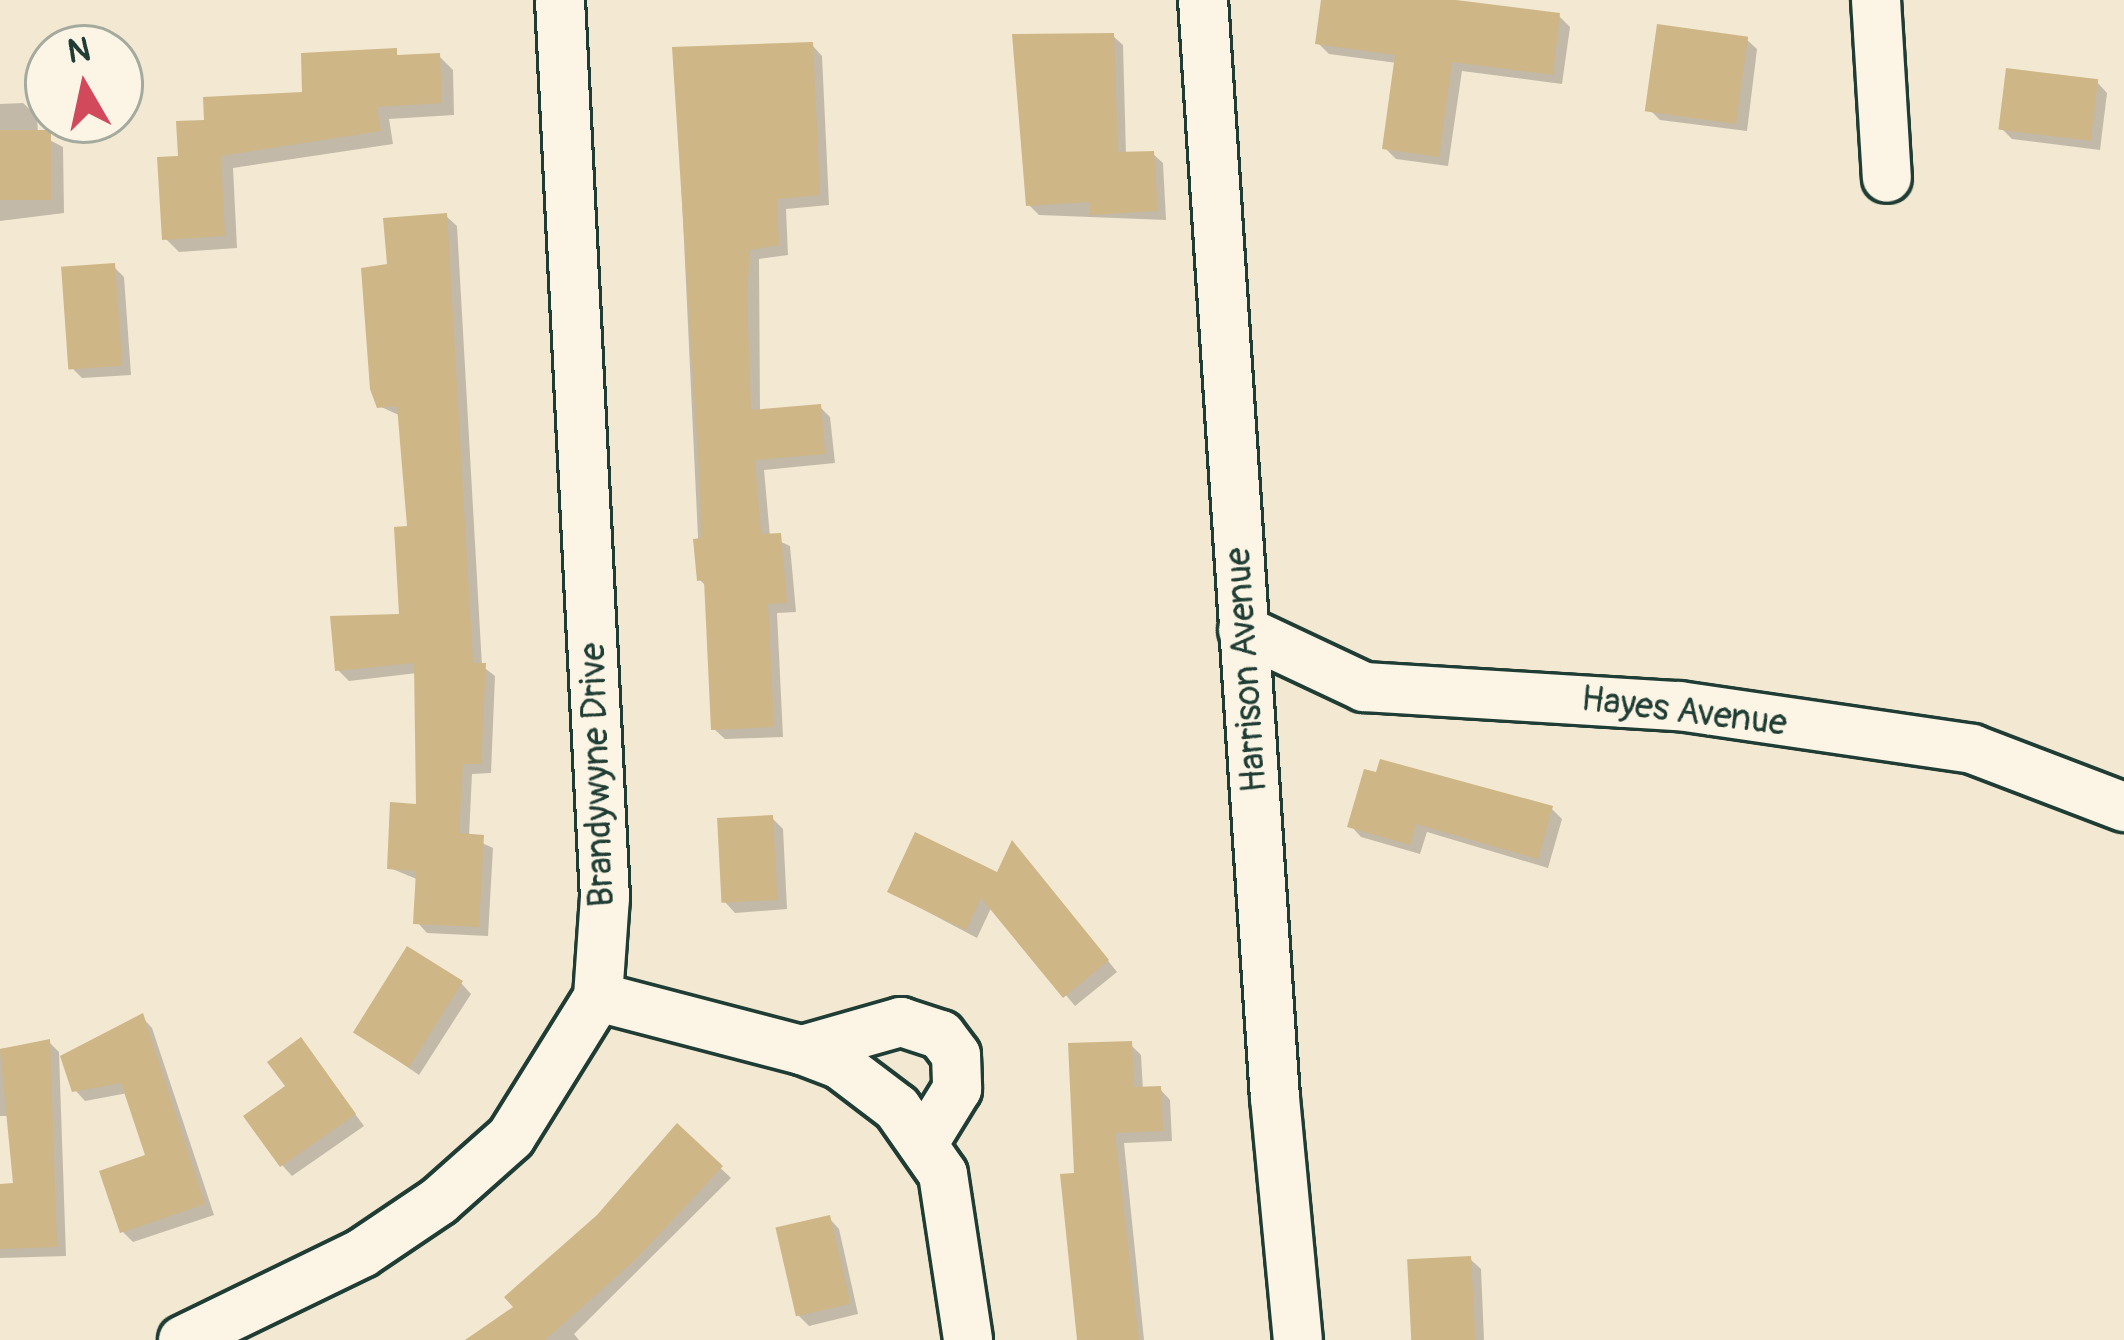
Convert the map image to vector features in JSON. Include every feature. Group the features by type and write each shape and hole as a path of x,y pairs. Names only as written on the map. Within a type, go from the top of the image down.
{"street":[{"name":"Brandywyne Drive","path":"183,1340 342,1264 439,1201 511,1137 598,997 604,898 560,0"},
{"name":"Harrison Avenue","path":"1203,0 1244,630 1298,1340"},
{"path":"1876,0 1887,178"},
{"name":"Hayes Avenue","path":"1244,630 1364,687 1679,706 1972,749 2124,808"},
{"path":"598,997 802,1050 881,1095 925,1141 952,1220 968,1340"},
{"path":"802,1050 901,1022 940,1035 956,1055 957,1089 925,1141"}],"building":[{"path":"1321,0 1456,0 1560,13 1553,75 1452,62 1439,157 1382,149 1395,55 1315,44"},
{"path":"1657,24 1748,37 1736,124 1645,111"},
{"path":"1114,33 1118,152 1154,151 1158,211 1090,215 1090,202 1026,206 1012,34"},
{"path":"813,42 820,195 777,199 779,245 750,250 747,295 751,410 821,404 825,454 755,460 761,534 781,533 787,603 768,604 774,727 711,730 704,580 697,581 693,539 701,538 700,486 672,47"},
{"path":"397,48 397,55 440,53 442,103 377,107 381,131 221,156 225,236 162,240 157,157 178,156 176,121 204,120 203,97 302,92 301,53"},
{"path":"2006,68 2098,79 2091,141 1998,130"},
{"path":"0,130 24,130 24,144 51,144 51,200 0,200"},
{"path":"447,213 473,663 486,663 481,764 463,764 459,833 484,835 479,927 413,924 416,871 387,869 390,802 416,804 414,663 335,671 330,616 399,614 394,527 407,526 397,406 377,408 370,389 361,268 387,264 383,218"},
{"path":"115,263 122,366 68,370 61,267"},
{"path":"1380,759 1553,806 1538,859 1416,824 1410,845 1347,827 1364,769 1376,772"},
{"path":"773,815 777,900 722,903 717,818"},
{"path":"915,832 997,872 1012,840 1109,960 1063,998 981,898 966,930 887,892"},
{"path":"407,946 463,981 409,1067 353,1033"},
{"path":"143,1013 205,1204 120,1233 99,1171 145,1155 121,1083 72,1092 60,1056"},
{"path":"301,1037 356,1114 280,1167 243,1116 285,1086 267,1062"},
{"path":"50,1039 57,1247 0,1249 0,1184 13,1183 0,1049"},
{"path":"1132,1041 1134,1087 1161,1086 1163,1131 1115,1133 1139,1340 1077,1340 1060,1174 1074,1173 1068,1043"},
{"path":"677,1123 723,1166 637,1258 545,1340 465,1340 513,1307 504,1297 597,1215"},
{"path":"830,1215 850,1304 796,1316 775,1228"},
{"path":"1471,1256 1475,1340 1411,1340 1407,1259"}]}
